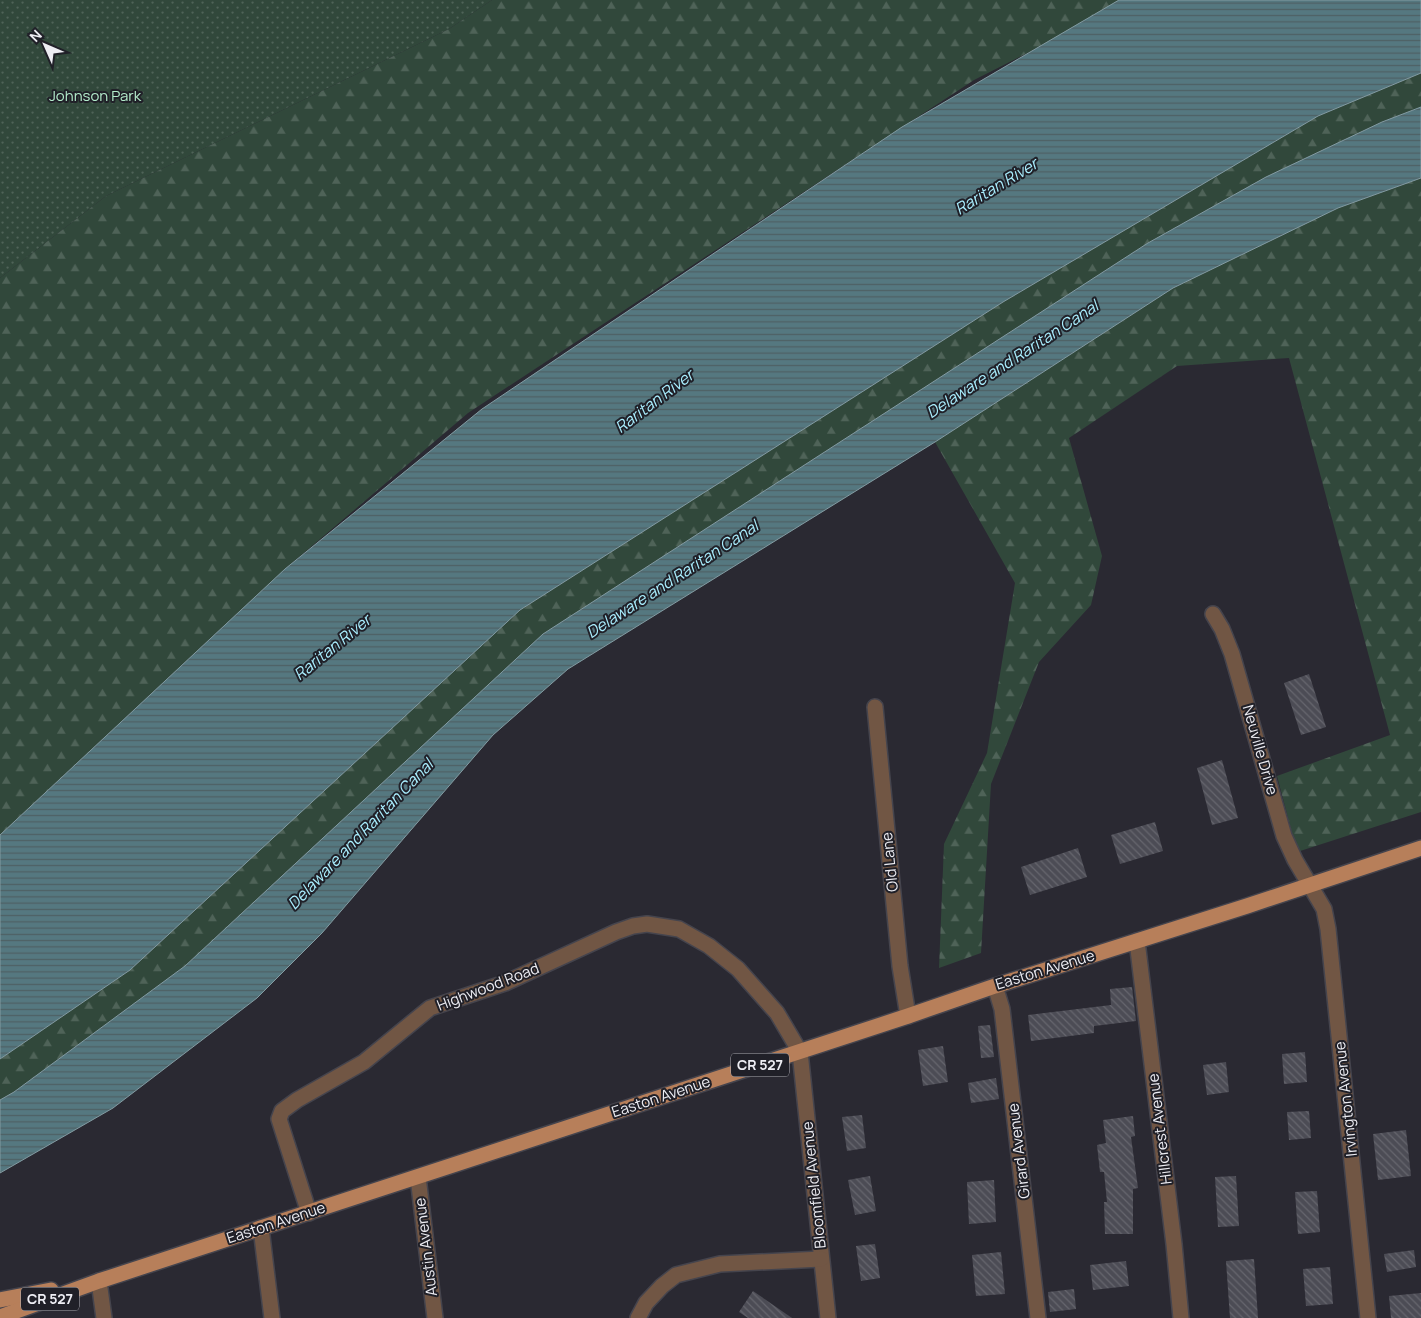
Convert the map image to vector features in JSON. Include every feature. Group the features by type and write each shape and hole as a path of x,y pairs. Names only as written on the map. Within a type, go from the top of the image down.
{"main road":[{"name":"Easton Avenue","path":"0,1317 100,1281 800,1052 995,986 1421,848"},
{"name":"Easton Avenue","path":"0,1300 100,1281"}],"street":[{"name":"Neuville Drive","path":"1213,614 1222,629 1232,654 1284,836 1295,860 1310,885"},
{"name":"Old Lane","path":"874,707 900,966 908,1016"},
{"name":"Irvington Avenue","path":"1310,885 1324,909 1328,929 1368,1318"},
{"name":"Highwood Road","path":"309,1213 279,1119 282,1110 364,1062 430,1008 505,983 633,926 647,924 679,929 709,946 738,969 777,1013 800,1052"},
{"name":"Hillcrest Avenue","path":"1137,941 1181,1318"},
{"name":"Girard Avenue","path":"995,986 1002,1010 1038,1318"},
{"name":"Bloomfield Avenue","path":"800,1052 828,1318"},
{"name":"Austin Avenue","path":"418,1177 435,1318"},
{"path":"261,1228 272,1318"},
{"path":"638,1318 646,1302 676,1275 720,1264 821,1259"},
{"path":"100,1281 104,1318"}],"green space":[{"name":"Johnson Park","path":"0,0 492,0 449,29 106,196 0,278"},
{"path":"492,0 1133,0 974,80 468,413 285,569 0,835 0,278 106,196 449,29"},
{"path":"1421,73 1421,107 1382,122 1266,177 1148,243 543,634 185,966 14,1092 0,1100 0,1059 130,970 520,610 1003,302 1318,116"},
{"path":"1421,178 1421,812 1297,852 1277,776 1390,735 1289,358 1177,366 1069,438 1102,556 1091,605 1039,662 991,784 981,953 939,968 944,844 987,753 1015,583 935,442 1173,288 1338,208"}],"water":[{"name":"Raritan River","path":"1119,0 1421,0 1421,73 1318,116 1003,302 520,610 130,970 0,1059 0,835 285,569 482,409 902,127"},
{"name":"Delaware and Raritan Canal","path":"1421,107 1421,178 1338,208 1173,288 935,442 568,669 493,735 322,933 257,998 113,1108 0,1173 0,1100 14,1092 185,966 543,634 1148,243 1266,177 1382,122"}],"building":[{"path":"1309,674 1326,727 1301,735 1284,683"},
{"path":"1222,760 1238,818 1212,825 1197,768"},
{"path":"1155,822 1163,851 1120,864 1111,835"},
{"path":"1078,848 1087,877 1030,895 1021,867"},
{"path":"1132,987 1136,1021 1094,1026 1094,1033 1031,1041 1028,1015 1111,1005 1110,989"},
{"path":"990,1025 994,1057 981,1058 978,1026"},
{"path":"943,1046 948,1082 923,1086 918,1050"},
{"path":"1305,1052 1307,1082 1284,1084 1282,1054"},
{"path":"1226,1062 1229,1092 1207,1095 1203,1065"},
{"path":"996,1078 999,1099 971,1103 968,1083"},
{"path":"1309,1111 1311,1138 1289,1140 1287,1112"},
{"path":"862,1115 866,1148 847,1151 842,1117"},
{"path":"1133,1116 1135,1136 1131,1137 1138,1188 1133,1189 1133,1234 1105,1234 1104,1202 1107,1202 1104,1172 1100,1172 1097,1145 1106,1143 1103,1120"},
{"path":"1406,1130 1411,1176 1378,1180 1373,1134"},
{"path":"870,1176 876,1211 855,1215 848,1180"},
{"path":"1236,1176 1239,1226 1218,1227 1215,1177"},
{"path":"994,1180 996,1222 969,1224 967,1182"},
{"path":"1317,1191 1320,1232 1298,1234 1295,1192"},
{"path":"875,1244 880,1278 861,1281 856,1246"},
{"path":"1414,1250 1416,1267 1387,1272 1384,1254"},
{"path":"1001,1252 1005,1294 976,1296 972,1255"},
{"path":"1254,1259 1258,1318 1230,1318 1226,1261"},
{"path":"1126,1261 1129,1286 1093,1290 1090,1265"},
{"path":"1330,1267 1333,1304 1306,1306 1303,1269"},
{"path":"1074,1289 1076,1309 1050,1312 1048,1292"},
{"path":"753,1291 792,1318 748,1318 739,1312"},
{"path":"1421,1293 1421,1318 1391,1318 1389,1296"}]}
